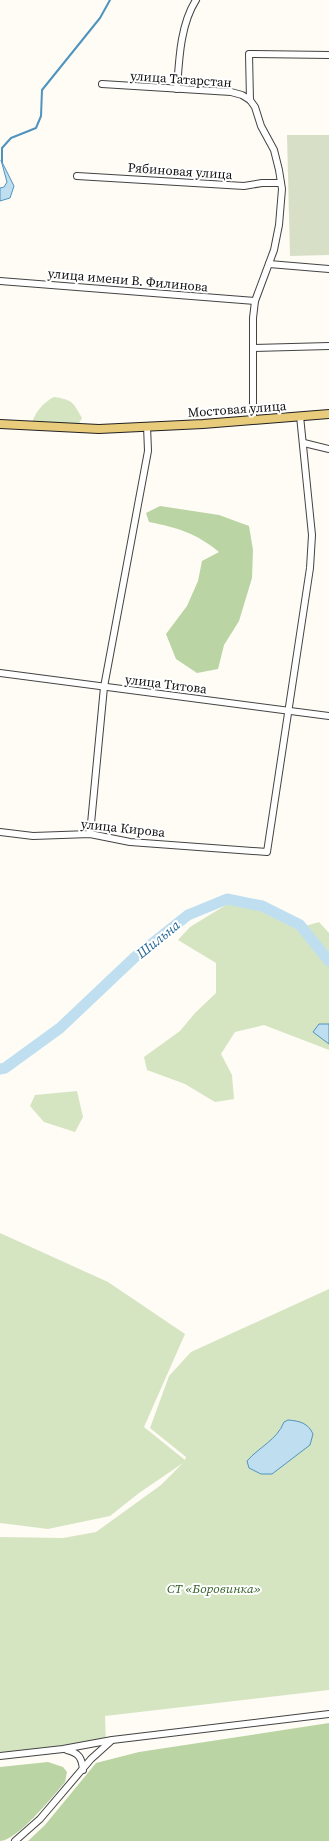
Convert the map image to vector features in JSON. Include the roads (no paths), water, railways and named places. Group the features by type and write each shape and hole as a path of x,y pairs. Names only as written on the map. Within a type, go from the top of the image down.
{"main road":[{"name":"Мостовая улица","path":"0,424 99,429 203,424 329,414"}],"street":[{"path":"177,90 180,57 186,26 196,0"},
{"name":"улица Татарстан","path":"250,100 249,54 329,55"},
{"name":"улица Татарстан","path":"102,84 177,90 231,92 242,94 250,100"},
{"path":"250,100 255,107 261,126 274,150 282,183 274,250 255,301 253,348 253,420"},
{"name":"Рябиновая улица","path":"77,176 244,186 262,183 282,183"},
{"path":"269,264 329,269"},
{"name":"улица имени В. Филинова","path":"0,281 255,301"},
{"path":"253,348 329,346"},
{"path":"288,711 310,568 312,535 304,443 300,416"},
{"path":"90,834 104,688 148,451 148,426"},
{"path":"304,443 329,449"},
{"name":"улица Титова","path":"0,673 104,688 329,716"},
{"name":"улица Кирова","path":"0,832 33,836 90,834 130,842 267,852 288,711"},
{"path":"0,1756 63,1749 112,1740 329,1714"},
{"path":"15,1841 40,1819 91,1759 112,1740"},
{"path":"63,1749 74,1752 80,1756 83,1762 83,1770"}],"water":[{"path":"1,160 14,186 10,198 0,201 0,188 4,187 7,182"},
{"path":"319,1024 329,1024 329,1044 313,1032"},
{"path":"288,1420 300,1422 309,1427 313,1434 310,1445 272,1474 261,1474 249,1468 247,1461 277,1434 284,1422"}],"waterway":[{"path":"2,162 2,148 11,138 36,128 41,116 42,90 100,18 110,0"},
{"name":"Шильна","path":"0,1069 5,1068 60,1028 135,957 188,915 227,899 262,906 300,925 329,961"}],"park label":[{"name":"СТ «Боровинка»","path":"214,1588"}]}
